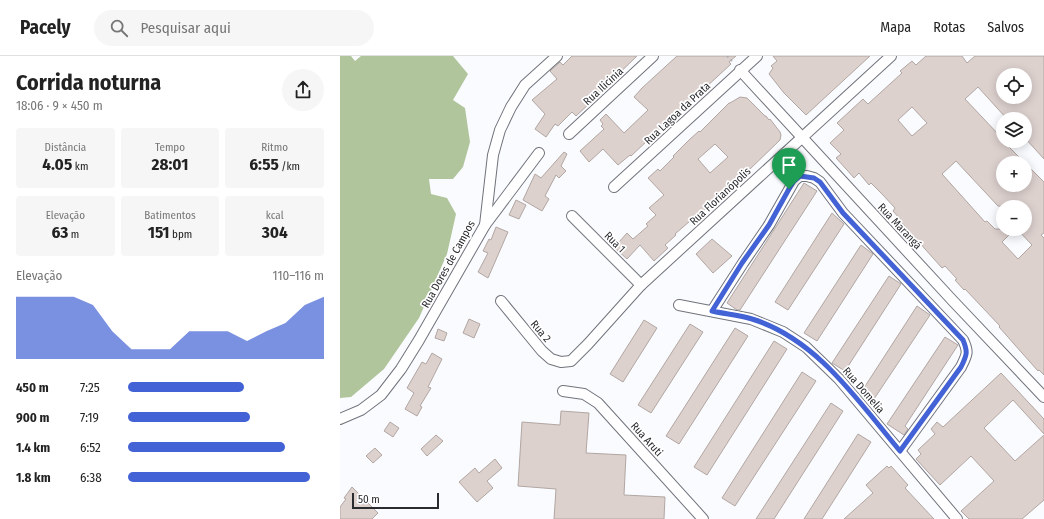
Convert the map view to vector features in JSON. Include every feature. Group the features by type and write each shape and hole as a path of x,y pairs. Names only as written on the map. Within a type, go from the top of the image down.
{"street":[{"name":"Rua Dores de Campos","path":"340,419 361,410 381,396 402,369 485,225 493,155 500,130 511,107 525,85 557,56"},
{"name":"Rua Ilicinia","path":"569,134 653,56"},
{"name":"Rua Lagoa da Prata","path":"614,188 740,70 757,56"},
{"name":"Rua Florianópolis","path":"571,361 641,286 891,56"},
{"name":"Rua Marangá","path":"740,70 1044,397"},
{"path":"485,225 540,153"},
{"path":"712,311 742,263 769,225 794,181 800,176 814,178 820,182 843,213 963,340 967,349 966,357 961,367 900,451"},
{"name":"Rua 1","path":"572,216 641,286"},
{"name":"Rua 2","path":"501,301 542,351 551,359 561,362 571,361"},
{"name":"Rua Domelia","path":"679,305 751,319 782,332 806,347 839,379 956,519"},
{"name":"Rua Aruti","path":"563,391 584,394 598,403 703,519"}],"green space":[{"path":"340,56 351,56 355,61 361,56 453,56 468,74 453,100 465,108 470,142 463,167 453,179 429,179 431,194 447,198 456,214 447,254 419,318 384,369 351,397 340,398"}],"building":[{"path":"572,56 637,56 576,116 572,112 558,126 555,124 546,137 535,129 545,114 532,100 557,79 550,71 560,62 563,65"},
{"path":"677,56 736,56 729,62 731,64 631,156 630,155 618,165 603,149 589,162 580,151 604,129 601,126 603,124 600,120 606,114 624,133 648,110 634,97"},
{"path":"773,56 870,56 806,115 784,93 769,74 773,68 771,66 777,61"},
{"path":"926,56 962,56 967,63 975,56 1044,56 1044,159 1032,146 1032,112 1001,112 978,87 965,99 996,132 996,148 1010,148 1018,156 996,156 996,192 1032,192 1032,170 1044,182 1044,233 1041,235 1044,238 1044,375 1039,370 1038,371 999,327 1000,326 965,289 964,290 955,280 957,279 945,266 942,268 901,222 902,221 893,211 895,208 882,194 871,183 869,185 859,173 854,178 836,158 841,154 830,143 844,130 837,123 863,99 868,104 902,73 900,71 912,61 916,65","holes":["912,107 927,123 912,136 898,120"]},
{"path":"740,97 747,98 769,120 770,119 780,132 780,140 748,171 749,172 739,182 737,180 721,196 723,198 714,207 711,204 675,234 676,235 665,245 668,248 654,261 640,245 627,259 615,248 627,233 633,239 648,226 646,224 656,215 649,208 664,195 648,178 658,169 660,171 689,140 699,131 700,132 730,103","holes":["715,144 728,157 710,173 698,159"]},
{"path":"564,152 567,154 561,166 566,171 559,178 556,175 545,196 549,199 542,211 523,200 535,174 541,178"},
{"path":"804,183 817,191 740,310 737,310 727,303"},
{"path":"516,200 526,205 519,219 509,215"},
{"path":"832,213 844,224 788,310 775,302"},
{"path":"496,227 508,232 488,278 478,272 488,253 483,251 489,239 491,240"},
{"path":"712,239 732,256 713,273 696,254"},
{"path":"861,245 873,254 817,341 804,333"},
{"path":"889,276 901,284 845,371 832,363"},
{"path":"917,306 930,315 872,402 860,394"},
{"path":"469,319 480,324 474,338 463,333"},
{"path":"644,320 657,328 623,382 610,374"},
{"path":"690,324 703,332 651,413 638,405"},
{"path":"735,328 748,336 679,444 666,436"},
{"path":"438,329 447,333 444,341 435,338"},
{"path":"945,337 958,345 905,426 908,429 904,435 887,424"},
{"path":"774,341 787,349 707,475 694,467"},
{"path":"432,353 442,359 428,387 431,388 420,406 422,407 417,416 405,409 414,393 407,388 422,362 426,364"},
{"path":"802,372 816,381 735,506 722,498"},
{"path":"1001,373 1044,419 1044,434 1013,400 984,428 1015,461 1044,435 1044,500 1022,519 969,519 961,511 994,481 971,456 940,485 916,459 921,454 918,450 935,434 931,429 937,422 943,427"},
{"path":"831,403 843,411 774,519 756,519"},
{"path":"561,411 589,413 586,453 626,455 624,495 665,497 664,519 554,519 556,489 518,486 522,422 560,425"},
{"path":"390,422 399,428 393,437 384,431"},
{"path":"858,434 871,442 822,519 804,519"},
{"path":"436,435 443,441 427,456 421,449"},
{"path":"375,448 382,455 373,463 366,456"},
{"path":"495,459 502,468 487,481 493,488 477,502 459,482 475,468 479,473"},
{"path":"887,466 889,468 891,466 908,485 905,488 934,519 844,519 873,493 866,485"},
{"path":"352,487 378,513 372,519 340,519 340,507 346,499 344,498"}],"route":[{"path":"800,176 814,178 820,182 843,213 963,340 967,349 966,357 961,367 900,451 839,379 806,347 782,332 751,319 712,311 742,263 769,225 789,189 794,181 800,176"}]}
